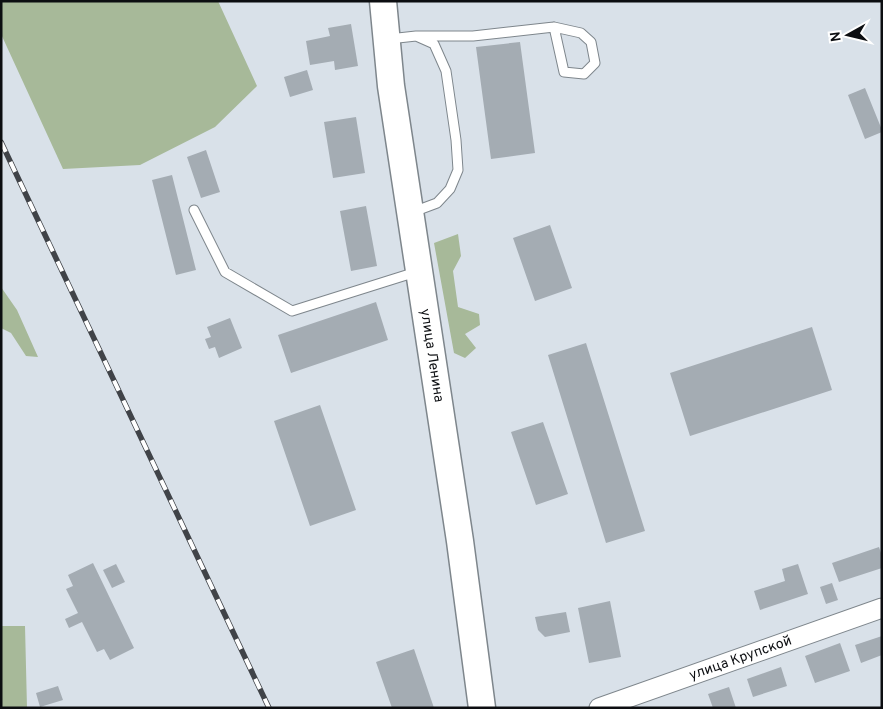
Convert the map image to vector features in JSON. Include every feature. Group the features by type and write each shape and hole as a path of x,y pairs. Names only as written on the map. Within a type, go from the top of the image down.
{"street":[{"name":"улица Ленина","path":"383,1 391,86 460,541 482,708"},
{"name":"улица Крупской","path":"600,708 882,608"}],"lane":[{"path":"387,39 416,36 473,36 554,27 581,33 590,42 595,63 584,74 564,72 554,27"},
{"path":"410,213 437,203 450,189 458,170 456,140 446,71 434,44 416,36"},
{"path":"194,210 225,272 292,311 419,271"}],"green space":[{"path":"1,1 218,1 257,86 215,127 140,165 63,169 1,34"},
{"path":"458,234 461,256 453,271 458,307 479,314 480,325 465,334 476,348 465,358 454,353 434,243"},
{"path":"1,287 17,310 38,357 26,356 11,333 1,328"},
{"path":"1,626 25,626 27,708 1,708"}],"building":[{"path":"351,24 358,66 335,70 334,61 310,65 306,41 330,36 328,28"},
{"path":"520,42 535,153 491,159 476,47"},
{"path":"307,70 313,90 290,97 284,77"},
{"path":"865,88 882,132 865,139 848,95"},
{"path":"356,117 365,173 333,178 324,122"},
{"path":"206,150 220,192 201,198 187,157"},
{"path":"172,175 196,270 176,275 152,180"},
{"path":"366,206 377,266 351,271 340,211"},
{"path":"550,225 572,288 535,301 513,238"},
{"path":"376,302 388,340 291,373 278,335"},
{"path":"230,318 242,348 219,358 215,347 209,349 205,339 211,337 207,327"},
{"path":"812,327 832,390 690,436 670,373"},
{"path":"586,343 645,531 606,543 548,355"},
{"path":"320,405 356,510 310,526 274,421"},
{"path":"543,422 568,494 536,505 511,432"},
{"path":"879,547 882,556 882,568 839,582 832,563"},
{"path":"93,563 134,648 110,660 104,649 97,652 82,622 69,628 65,619 78,613 66,589 73,586 68,575"},
{"path":"116,564 125,582 112,588 103,570"},
{"path":"798,564 808,594 760,610 754,591 785,581 782,569"},
{"path":"832,583 838,600 826,604 820,587"},
{"path":"610,601 621,657 589,663 578,608"},
{"path":"566,612 570,632 545,637 538,630 535,617"},
{"path":"882,636 882,655 861,663 855,645"},
{"path":"840,643 850,671 815,683 805,656"},
{"path":"414,649 434,708 392,708 376,662"},
{"path":"781,667 787,686 753,697 747,679"},
{"path":"58,686 63,700 40,707 36,693"},
{"path":"729,687 736,708 713,708 708,694"}],"railway":[{"path":"1,142 269,708"}]}
